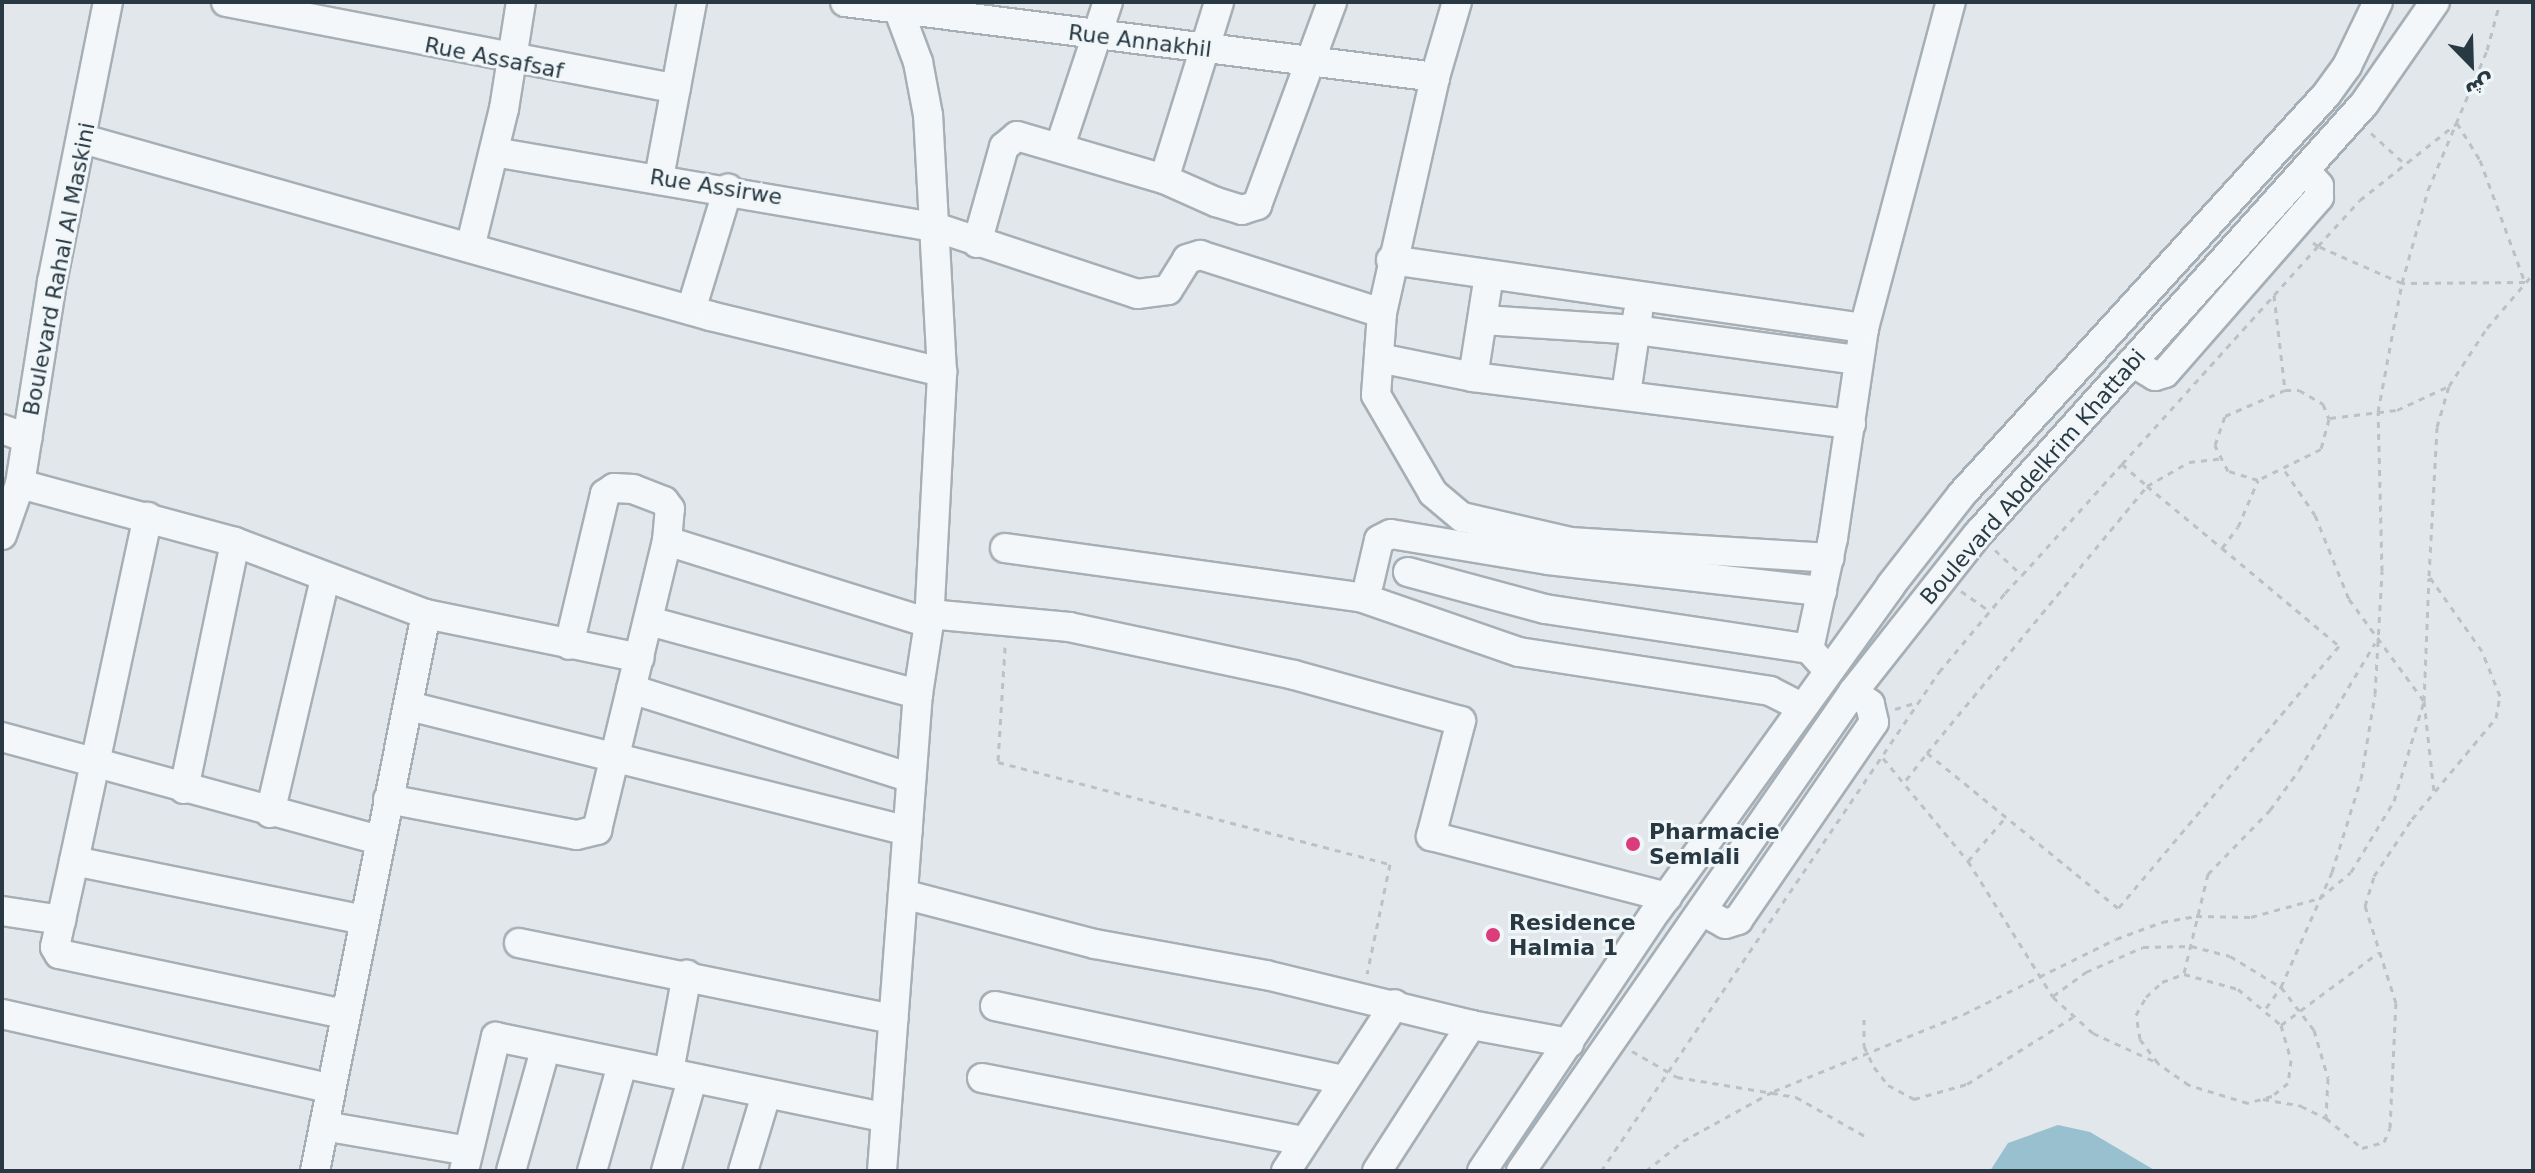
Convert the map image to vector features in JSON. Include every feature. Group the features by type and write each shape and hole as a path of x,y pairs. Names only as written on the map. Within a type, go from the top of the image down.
{"street":[{"name":"Boulevard Rahal Al Maskini","path":"2,535 20,484 15,433 83,139 108,2"},
{"name":"Rue Assafsaf","path":"226,2 510,61 676,89"},
{"path":"470,248 494,152 521,2"},
{"path":"659,178 692,2"},
{"name":"Rue Annakhil","path":"845,2 1435,77"},
{"path":"1060,146 1108,2"},
{"path":"1164,179 1219,2"},
{"path":"977,243 1007,140 1017,136 1060,146 1164,179 1242,210 1257,205 1313,62 1332,2"},
{"path":"1457,2 1435,77 1391,260 1382,313 1376,395 1433,493 1462,517 1570,542 1830,558"},
{"path":"1408,572 1517,602 1818,659 1822,591 1830,558 1864,328 1951,2"},
{"name":"Boulevard Abdelkrim Khattabi","path":"1482,1171 1667,897 1801,707 1818,659 1962,494 2253,179 2337,81 2378,2"},
{"name":"Boulevard Abdelkrim Khattabi","path":"1521,1171 1853,692 1978,534 2352,117 2412,42 2435,2"},
{"path":"882,1171 918,694 929,619 942,372 938,228 925,98 899,11"},
{"path":"83,139 691,310 942,372"},
{"name":"Rue Assirwe","path":"494,152 728,189 938,228 977,243 1155,296 1178,278 1187,259 1200,255 1382,313"},
{"path":"2132,362 2155,376 2165,373 2319,197 2319,186 2305,170"},
{"path":"2253,179 2278,201"},
{"path":"691,310 728,189"},
{"path":"1391,260 1641,293 1864,328"},
{"path":"1473,377 1489,275"},
{"path":"1626,394 1641,293"},
{"path":"1483,320 1636,330 1858,360"},
{"path":"1379,354 1384,359 1473,377 1851,424"},
{"path":"20,484 235,542 325,579 426,614 640,658"},
{"path":"388,799 588,835 602,822 667,541 670,509 664,501 633,489 609,490 595,521 569,645"},
{"path":"148,517 55,947 59,954 344,1014"},
{"path":"1369,583 1379,540 1391,534 1520,556 1822,591"},
{"path":"667,541 929,619 1007,621 1069,627 1294,675 1461,721 1431,836 1667,897"},
{"path":"184,789 235,542"},
{"path":"1005,548 1360,597 1519,652 1770,691 1801,707"},
{"path":"1517,602 1520,556"},
{"path":"270,813 325,579"},
{"path":"315,1171 378,840 409,706 426,614"},
{"path":"649,621 918,694"},
{"path":"631,689 911,778"},
{"path":"1702,911 1725,924 1738,920 1876,713 1853,692"},
{"path":"409,706 908,831"},
{"path":"2,737 96,760 184,789 378,840"},
{"path":"74,861 363,920"},
{"path":"903,894 1095,944 1395,1004 1471,1025 1569,1043"},
{"path":"2,911 61,920"},
{"path":"519,943 893,1019"},
{"path":"666,1171 680,1075 687,975"},
{"path":"1286,1171 1395,1004"},
{"path":"995,1006 1344,1080"},
{"path":"2,1014 329,1088"},
{"path":"1377,1171 1471,1025"},
{"path":"324,1126 466,1161 496,1037 545,1050 886,1118"},
{"path":"511,1171 545,1050"},
{"path":"592,1171 622,1065"},
{"path":"982,1078 1304,1141"},
{"path":"743,1171 766,1095"},
{"path":"1490,1171 1516,1120"}],"path":[{"path":"2266,1008 2281,987 2320,898 2361,779 2375,694 2382,571 2378,412 2402,283 2428,190 2457,123 2500,2"},
{"path":"2352,117 2404,163"},
{"path":"1601,1171 1918,702 1990,611 2360,200 2457,123"},
{"path":"2457,123 2480,160 2525,282"},
{"path":"2292,228 2318,246 2402,283 2525,282"},
{"path":"2434,791 2424,701 2437,427 2449,386 2533,274"},
{"path":"2274,295 2285,390"},
{"path":"2329,419 2397,410 2449,386"},
{"path":"1906,780 2147,486 2189,462 2219,459 2242,478 2258,480 2285,471 2321,449 2329,419 2314,395 2285,390 2225,416 2217,429 2219,459"},
{"path":"1927,753 2118,908 2339,646 2122,464"},
{"path":"2285,471 2315,515 2337,576 2377,640 2424,701"},
{"path":"2222,548 2238,527 2258,480"},
{"path":"1978,534 2022,575"},
{"path":"2263,1099 2301,1106 2326,1118 2362,1148 2384,1142 2390,1128 2396,1003 2365,906 2374,876 2434,791 2496,718 2500,696 2482,651 2429,576"},
{"path":"1944,577 1990,611"},
{"path":"1007,621 998,762 1390,864 1364,973 1378,978"},
{"path":"2184,974 2208,874 2270,810 2299,770 2377,640"},
{"path":"1646,1171 1683,1141 1774,1091 2040,977 2116,939 2196,916 2251,917 2320,898 2351,872 2394,801 2424,701"},
{"path":"1876,713 1918,702"},
{"path":"1883,758 1906,780 1968,861 2053,997 2073,1017 2115,1045 2158,1063 2189,1085 2248,1103 2263,1099 2288,1083 2291,1060 2281,1025 2266,1008 2238,989 2184,974 2162,982 2136,1015 2140,1039 2158,1063"},
{"path":"1968,861 2005,817"},
{"path":"2053,997 2115,958 2143,947 2191,946 2230,956 2281,987 2302,1011 2322,1050 2328,1078 2326,1118"},
{"path":"2281,1025 2378,953"},
{"path":"1864,1019 1866,1053 1888,1085 1914,1099 1931,1098 1977,1078 2073,1017"},
{"path":"1613,1039 1666,1071 1796,1097 1865,1136"}],"water":[{"path":"2058,1125 2090,1132 2156,1171 1990,1171 2008,1143"}],"place":[{"name":"Pharmacie Semlali","path":"1633,844"},
{"name":"Residence Halmia 1","path":"1493,935"}]}
